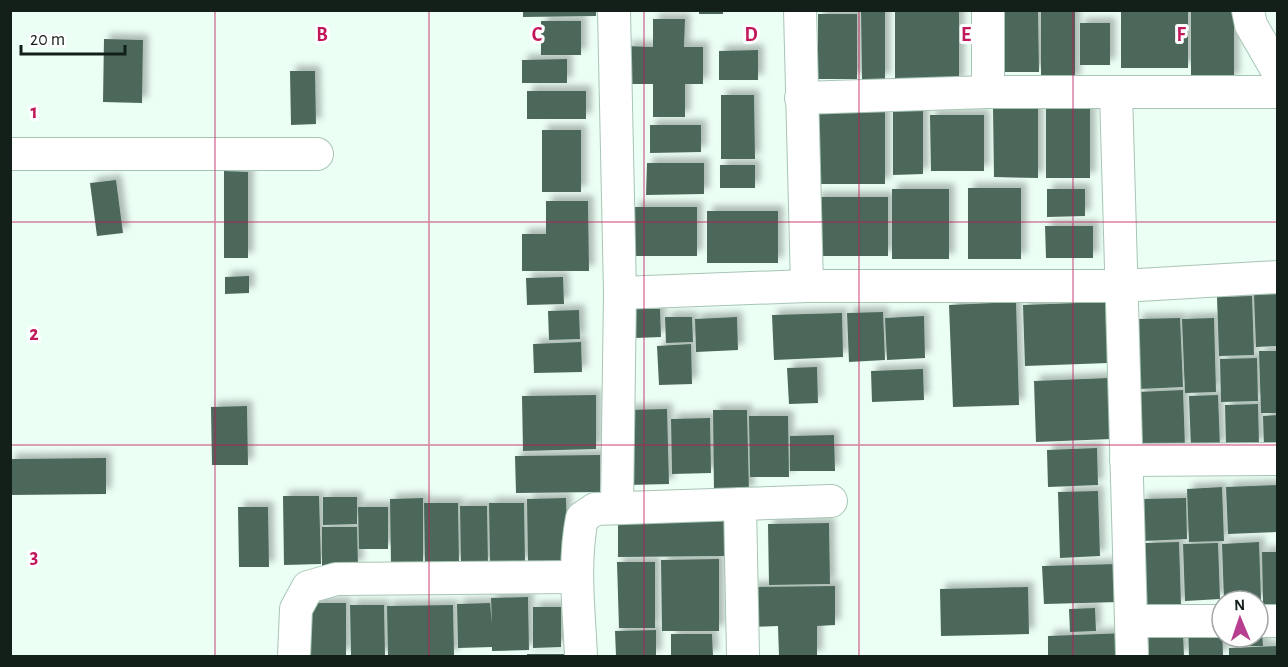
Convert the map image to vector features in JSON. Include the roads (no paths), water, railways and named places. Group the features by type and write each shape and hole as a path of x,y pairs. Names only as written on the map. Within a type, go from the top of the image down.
{"street":[{"path":"614,10 620,293 617,508"},
{"path":"800,10 807,286"},
{"path":"988,10 988,92"},
{"path":"1248,10 1251,25 1278,72"},
{"path":"801,98 988,92 1278,92"},
{"path":"1116,92 1132,657"},
{"path":"10,154 316,154"},
{"path":"620,293 807,286 1121,286 1278,278"},
{"path":"1126,460 1278,459"},
{"path":"581,657 577,577 579,535 582,518 595,509 831,501"},
{"path":"740,504 743,657"},
{"path":"294,657 296,609 308,588 336,579 577,577"},
{"path":"1131,621 1210,621"}]}
